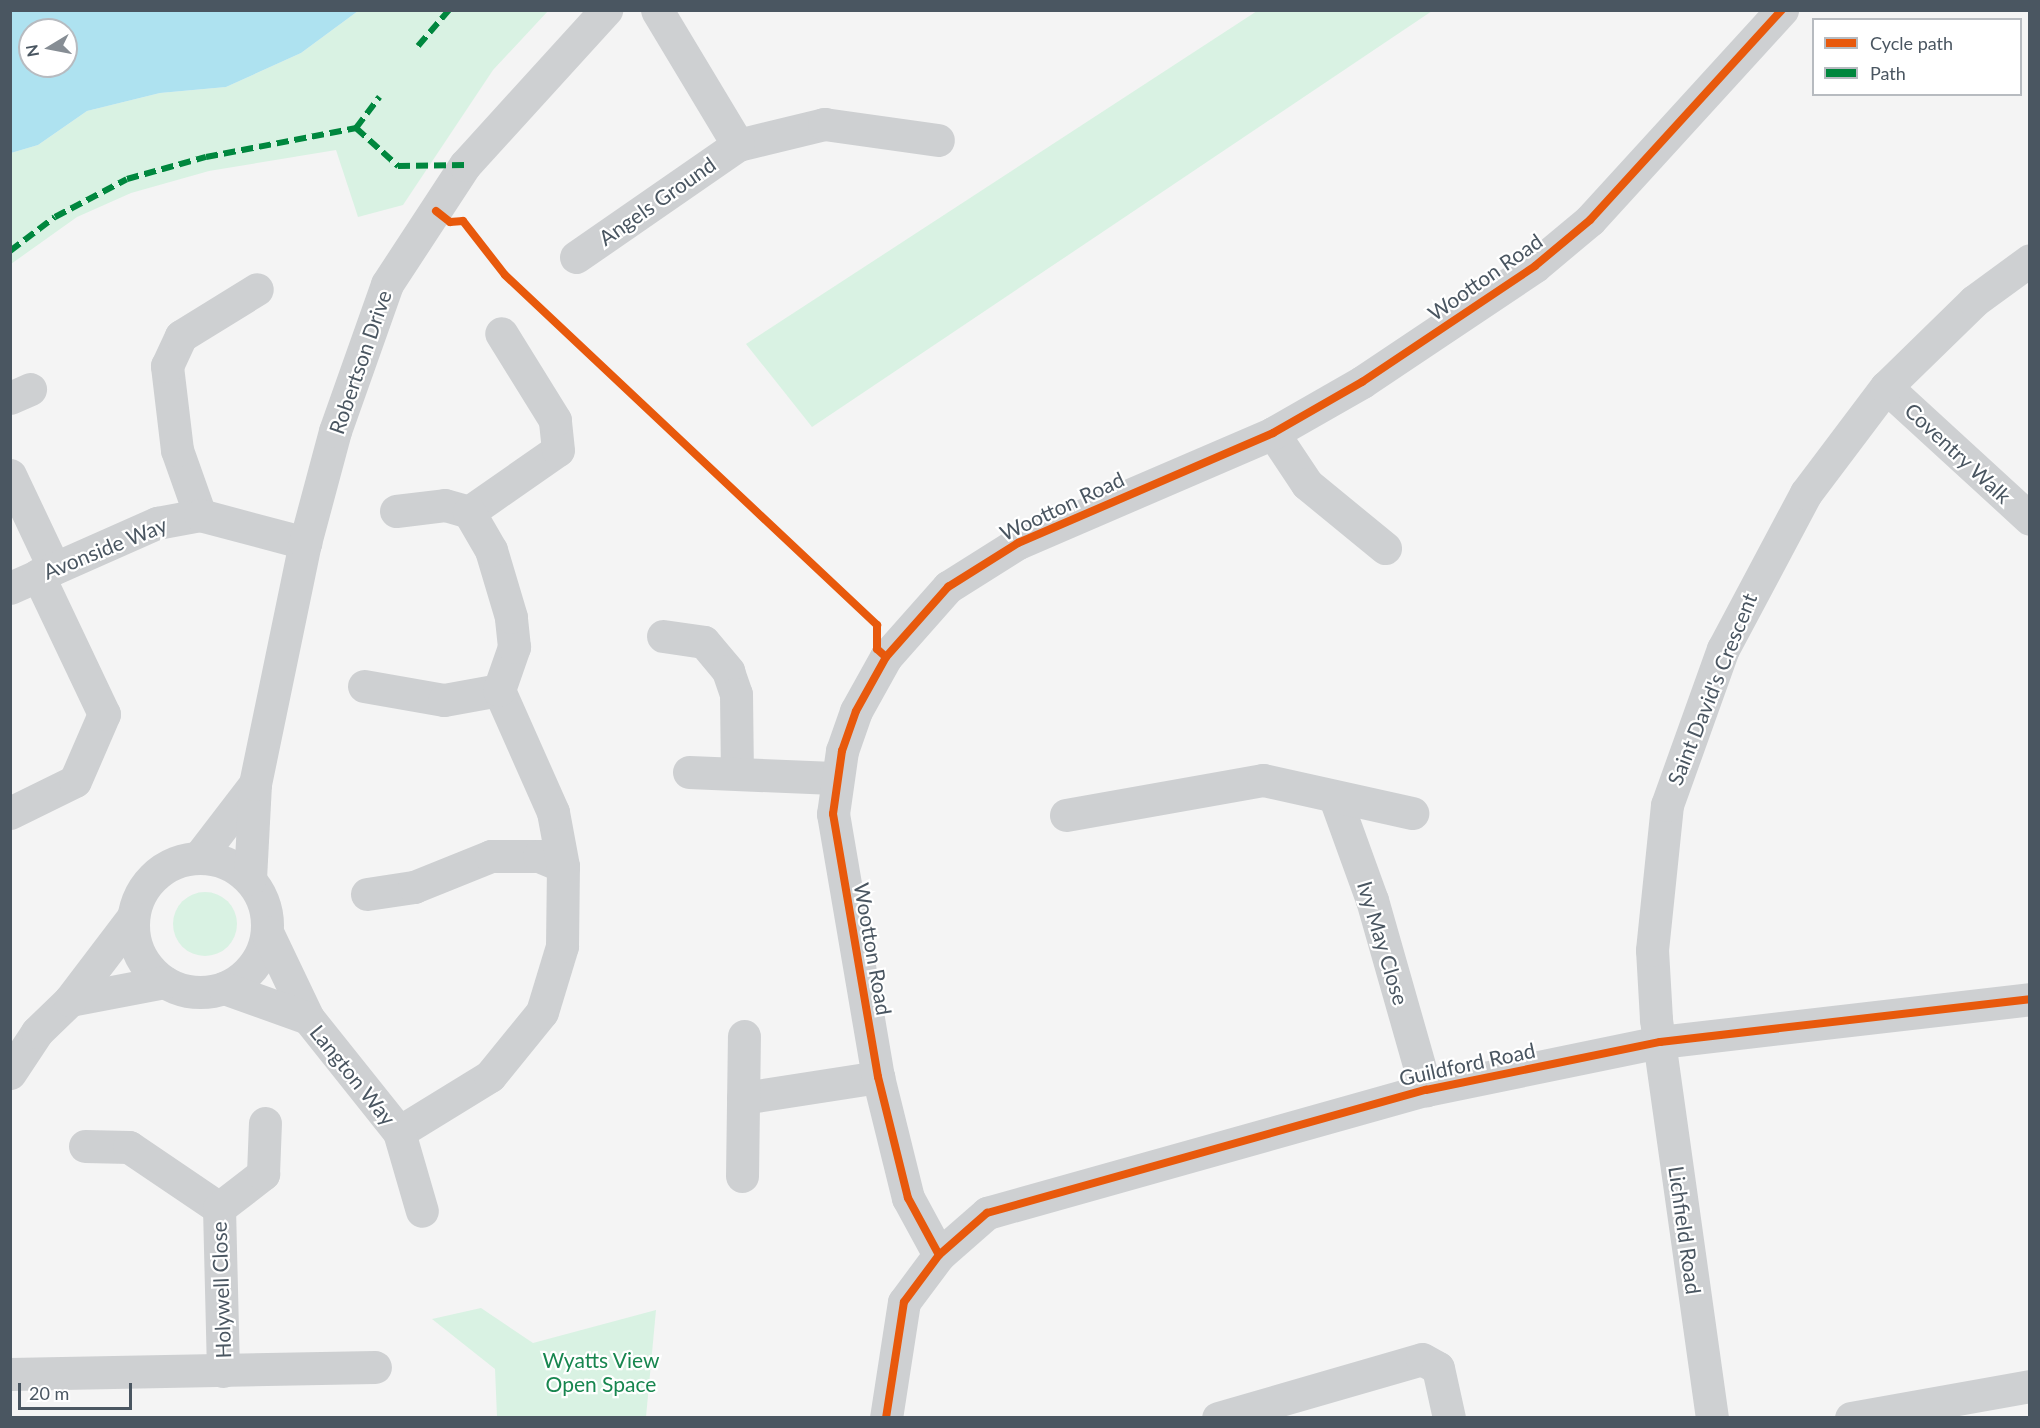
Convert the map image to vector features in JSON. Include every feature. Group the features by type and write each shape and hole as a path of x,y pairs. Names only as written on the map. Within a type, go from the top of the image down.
{"street":[{"name":"Robertson Drive","path":"250,879 255,784 305,543 335,431 387,284 465,165 606,10"},
{"name":"Angels Ground","path":"657,10 738,145"},
{"name":"Wootton Road","path":"939,1255 908,1198 878,1077 835,844 834,778 856,711 878,669 948,588 1018,543 1273,433 1420,344 1581,228 1782,10"},
{"name":"Angels Ground","path":"576,257 738,145 824,124 938,140"},
{"name":"Saint David's Crescent","path":"1660,1042 1652,950 1657,873 1667,804 1683,750 1723,649 1777,540 1886,387 1974,301 2030,260"},
{"path":"200,515 177,450 167,366 181,336 257,289"},
{"path":"469,512 558,450 555,420 501,333"},
{"name":"Coventry Walk","path":"1886,387 2030,519"},
{"path":"1273,433 1307,484 1385,548"},
{"path":"10,475 34,577 104,714 75,781 10,813"},
{"path":"364,686 444,700 499,690 514,647 511,617 491,550 469,512 445,505 396,511"},
{"name":"Avonside Way","path":"34,577 157,524 200,515 305,543"},
{"path":"663,636 705,642 728,670 736,694 737,773"},
{"name":"Langton Way","path":"399,1132 490,1076 542,1012 562,946 563,866 553,812 499,690"},
{"path":"689,772 834,778"},
{"path":"1066,815 1263,780 1335,798 1412,813"},
{"name":"Robertson Drive","path":"199,857 255,784"},
{"name":"Ivy May Close","path":"1335,798 1372,900 1426,1090"},
{"path":"367,894 414,887 491,856 539,856 563,866"},
{"path":"10,1073 37,1032 70,1000 133,917 148,882 163,869 199,857 218,859 250,879 267,913 267,932 254,966 224,988 183,991 164,982 139,954 133,917"},
{"name":"Langton Way","path":"267,932 308,1018 399,1132 422,1210"},
{"path":"70,1000 164,982"},
{"name":"Langton Way","path":"224,988 308,1018"},
{"name":"Guildford Road","path":"939,1255 987,1213 1426,1090 1660,1042 2030,999"},
{"path":"742,1176 744,1036"},
{"name":"Lichfield Road","path":"1660,1042 1712,1418"},
{"path":"743,1098 878,1077"},
{"name":"Holywell Close","path":"224,1371 219,1208 263,1174 265,1123"},
{"path":"85,1146 129,1147 219,1208"},
{"path":"886,1418 904,1302 939,1255"},
{"path":"1218,1418 1422,1359 1438,1368 1449,1418"},
{"name":"Holywell Close","path":"10,1374 375,1367"},
{"path":"1851,1418 2030,1386"}],"green space":[{"path":"358,11 548,11 493,70 403,205 358,217 336,150 209,171 131,193 77,217 11,264 11,153 38,145 87,111 160,93 226,87 301,53"},
{"path":"1257,11 1432,11 812,427 746,344"},
{"path":"205,892 223,898 231,906 237,924 231,942 223,950 205,956 187,950 179,942 173,924 179,906 187,898"},
{"name":"Wyatts View Open Space","path":"481,1308 533,1343 656,1310 646,1417 497,1417 495,1369 432,1319"}],"water":[{"path":"11,10 358,10 301,53 226,87 160,93 87,111 38,145 11,153"}],"marked path":[{"path":"418,46 449,10"},
{"path":"356,128 379,97"},
{"path":"10,251 55,217 127,179 206,157 356,128 398,166 465,165"}],"cycle path":[{"path":"939,1255 908,1198 878,1077 833,814 842,751 856,711 886,657 948,587 1018,543 1273,433 1362,382 1535,266 1590,220 1782,10"},
{"path":"436,211 450,222 463,221 505,275 877,625 877,649 886,657"},
{"path":"886,1418 904,1302 939,1255 987,1213 1426,1090 1660,1042 2030,999"}]}
